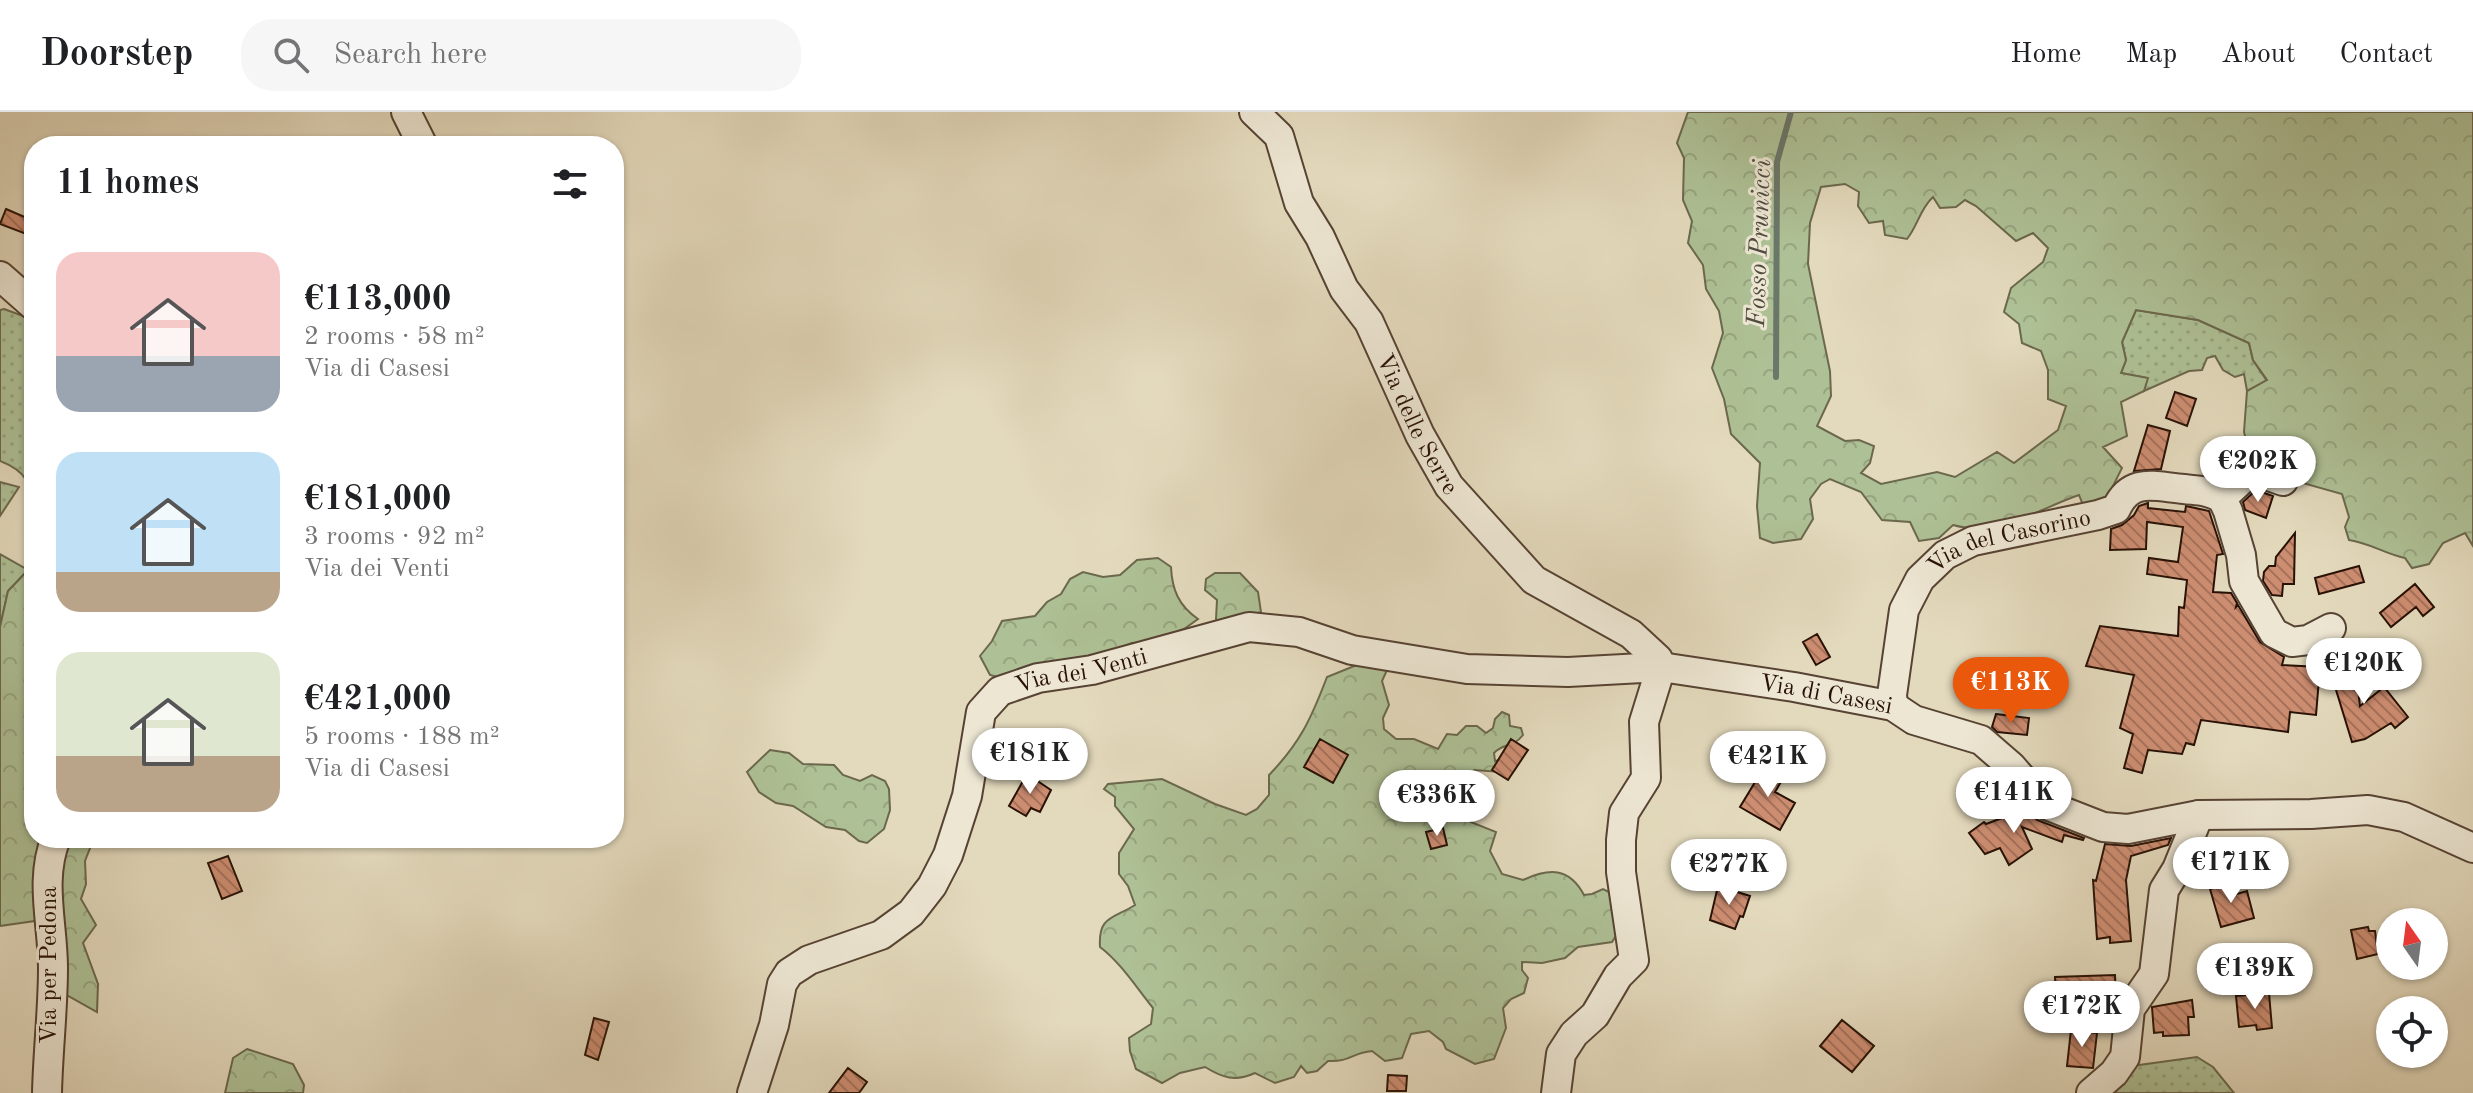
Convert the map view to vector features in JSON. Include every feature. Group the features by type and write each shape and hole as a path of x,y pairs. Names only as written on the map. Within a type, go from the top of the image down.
{"street":[{"path":"406,112 418,136"},
{"name":"Via delle Serre","path":"1254,112 1279,136 1299,203 1320,237 1344,289 1369,322 1420,435 1449,486 1534,580 1631,634 1658,659 1661,667"},
{"path":"0,276 24,297"},
{"path":"2283,481 2250,472 2222,498 2241,555 2244,581 2274,633 2292,642 2308,640 2331,628"},
{"name":"Via del Casorino","path":"1893,706 1904,610 1920,579 1945,555 1973,541 2116,509 2122,497 2137,488 2155,484 2202,489 2222,498"},
{"name":"Via dei Venti","path":"752,1093 774,1025 782,984 789,973 809,960 881,935 911,913 932,886 948,855 967,796 981,712 1000,691 1038,678 1092,670 1249,627 1299,632 1352,650 1467,669 1568,672 1661,667"},
{"path":"1556,1093 1561,1054 1574,1034 1595,1015 1618,976 1634,960 1621,872 1624,813 1646,778 1644,722 1661,667"},
{"name":"Via di Casesi","path":"1661,667 1893,706 1914,720 1981,740 2011,766 2044,804 2088,823 2128,829 2199,815 2368,810 2404,817 2473,848"},
{"path":"2091,1093 2114,1073 2125,1057 2130,1009 2154,974 2164,890 2177,869 2199,815"},
{"name":"Via per Pedona","path":"47,1093 53,968 47,893 52,848"}],"green space":[{"path":"1688,112 2473,112 2473,546 2465,533 2443,543 2429,564 2412,568 2405,558 2349,540 2345,527 2349,517 2342,494 2271,474 2238,454 2247,444 2244,432 2247,391 2267,380 2253,360 2249,343 2198,320 2136,310 2122,342 2126,360 2121,373 2148,378 2144,391 2121,402 2127,436 2103,447 2122,468 2100,512 2085,510 2079,495 2001,525 1969,528 1953,525 1939,538 1919,541 1910,522 1882,520 1861,492 1830,479 1821,484 1810,499 1813,519 1801,539 1773,543 1760,538 1757,506 1760,463 1731,434 1724,399 1712,368 1723,333 1719,311 1706,289 1703,265 1688,243 1692,221 1683,200 1684,158 1677,143","holes":["1845,184 1859,192 1858,206 1869,223 1883,221 1885,235 1907,239 1933,197 1940,208 1956,207 1965,200 2016,241 2033,233 2048,248 2043,262 2011,288 2004,312 2019,324 2022,343 2041,351 2048,370 2048,399 2066,406 2058,430 2014,463 1997,452 1955,477 1937,472 1881,484 1861,473 1870,463 1874,446 1859,440 1845,441 1817,426 1831,396 1830,371 1808,264 1810,223 1821,187"]},
{"path":"0,310 24,316 24,478 13,467 0,461"},
{"path":"2136,310 2198,320 2249,343 2253,360 2267,381 2247,391 2244,374 2235,377 2223,370 2215,356 2207,358 2202,370 2189,371 2144,391 2147,378 2121,373 2126,360 2122,342"},
{"path":"0,482 19,487 0,516"},
{"path":"0,554 24,568 24,574 8,591 0,627"},
{"path":"1158,558 1171,567 1178,597 1198,619 1184,629 1149,642 1132,643 1098,657 1001,678 990,675 980,656 1002,621 1035,616 1047,602 1061,594 1070,579 1083,572 1103,577 1120,575 1137,560"},
{"path":"1215,573 1240,573 1258,592 1261,612 1224,624 1216,619 1217,600 1205,590 1206,579"},
{"path":"24,574 24,848 90,848 85,861 86,884 81,899 96,925 83,943 98,984 97,1012 38,979 42,920 0,926 0,627 8,591"},
{"path":"1381,661 1387,670 1382,681 1389,705 1383,718 1384,729 1396,739 1414,739 1438,749 1447,734 1457,735 1466,726 1477,726 1486,733 1493,728 1495,719 1502,712 1509,715 1510,726 1521,728 1523,735 1519,739 1494,753 1495,761 1504,759 1501,772 1474,770 1469,779 1485,792 1478,801 1452,809 1447,817 1466,820 1496,832 1490,851 1502,874 1523,880 1541,873 1558,872 1572,879 1584,895 1603,889 1611,893 1621,928 1612,942 1578,947 1565,958 1542,963 1522,962 1522,970 1528,978 1524,993 1511,999 1503,1008 1506,1028 1494,1059 1475,1064 1446,1049 1443,1042 1429,1031 1411,1034 1402,1058 1385,1061 1372,1051 1365,1052 1328,1061 1317,1071 1307,1073 1301,1066 1294,1077 1275,1083 1255,1073 1229,1078 1205,1067 1180,1073 1162,1083 1136,1069 1129,1038 1151,1024 1153,1008 1122,968 1100,947 1104,924 1135,905 1128,886 1119,874 1119,853 1134,829 1115,806 1115,797 1104,789 1108,784 1162,779 1246,815 1257,809 1269,795 1269,775 1304,730 1327,677 1364,662"},
{"path":"770,750 789,753 803,764 834,765 843,775 860,781 872,775 885,781 889,789 890,810 884,829 867,843 859,841 845,830 826,827 793,806 776,803 759,792 747,772"},
{"path":"247,1049 293,1064 304,1085 303,1093 225,1093 233,1058"},
{"path":"2197,1057 2213,1067 2234,1093 2106,1093 2132,1066"}],"building":[{"path":"6,209 24,217 24,233 0,224"},
{"path":"2175,392 2196,399 2187,426 2166,418"},
{"path":"2148,425 2170,431 2161,469 2134,471"},
{"path":"2256,490 2273,496 2266,518 2245,510 2243,502"},
{"path":"2148,503 2148,508 2185,512 2186,506 2209,511 2223,554 2217,555 2213,592 2231,593 2236,607 2238,605 2260,642 2284,657 2282,665 2320,667 2316,715 2290,712 2288,732 2201,720 2194,745 2186,743 2182,754 2148,750 2142,773 2124,768 2133,734 2120,728 2134,675 2086,666 2100,626 2178,636 2179,607 2184,608 2187,580 2147,574 2149,558 2178,562 2183,527 2147,522 2146,549 2110,550 2111,529 2122,525 2139,506"},
{"path":"2295,533 2294,584 2283,584 2282,596 2272,595 2263,581 2264,572 2269,566 2275,566 2276,557"},
{"path":"2359,566 2364,582 2319,594 2315,578"},
{"path":"2415,584 2434,607 2423,616 2416,607 2391,627 2380,613"},
{"path":"1817,634 1830,657 1816,665 1803,642"},
{"path":"2355,664 2360,706 2384,687 2408,717 2395,728 2391,723 2365,739 2352,742 2329,667"},
{"path":"1996,714 2029,718 2027,735 1997,732 1992,727"},
{"path":"1320,739 1348,755 1333,783 1304,767"},
{"path":"1511,739 1528,750 1508,780 1492,770"},
{"path":"1766,764 1785,775 1775,792 1795,803 1780,830 1740,807"},
{"path":"1027,774 1051,790 1040,812 1031,808 1026,816 1009,806"},
{"path":"2026,809 2037,820 2083,840 2064,835 2062,842 2022,827 2032,849 2009,865 2000,848 1985,854 1969,833 1984,822 1986,824"},
{"path":"1443,828 1447,845 1431,849 1426,832"},
{"path":"2171,838 2168,845 2131,856 2126,880 2131,941 2110,943 2110,937 2097,939 2093,880 2096,881 2105,844 2131,846"},
{"path":"228,856 242,891 222,899 208,863"},
{"path":"2230,883 2237,894 2247,891 2254,918 2221,927 2210,889"},
{"path":"1718,886 1750,896 1735,929 1710,920"},
{"path":"2368,927 2369,931 2375,931 2376,954 2357,959 2351,930"},
{"path":"2115,975 2116,999 2056,1001 2055,977"},
{"path":"2269,993 2272,1028 2257,1030 2256,1025 2239,1027 2236,996"},
{"path":"2192,1000 2194,1017 2188,1017 2189,1035 2163,1036 2163,1032 2154,1033 2152,1007"},
{"path":"594,1018 609,1022 598,1060 585,1055"},
{"path":"1842,1020 1874,1046 1852,1072 1820,1046"},
{"path":"2071,1030 2097,1033 2093,1068 2067,1066"},
{"path":"848,1068 867,1082 859,1093 829,1093"},
{"path":"1388,1075 1407,1076 1406,1091 1387,1091"}],"waterway":[{"name":"Fosso Prunicci","path":"1776,377 1777,162 1791,112"}]}
